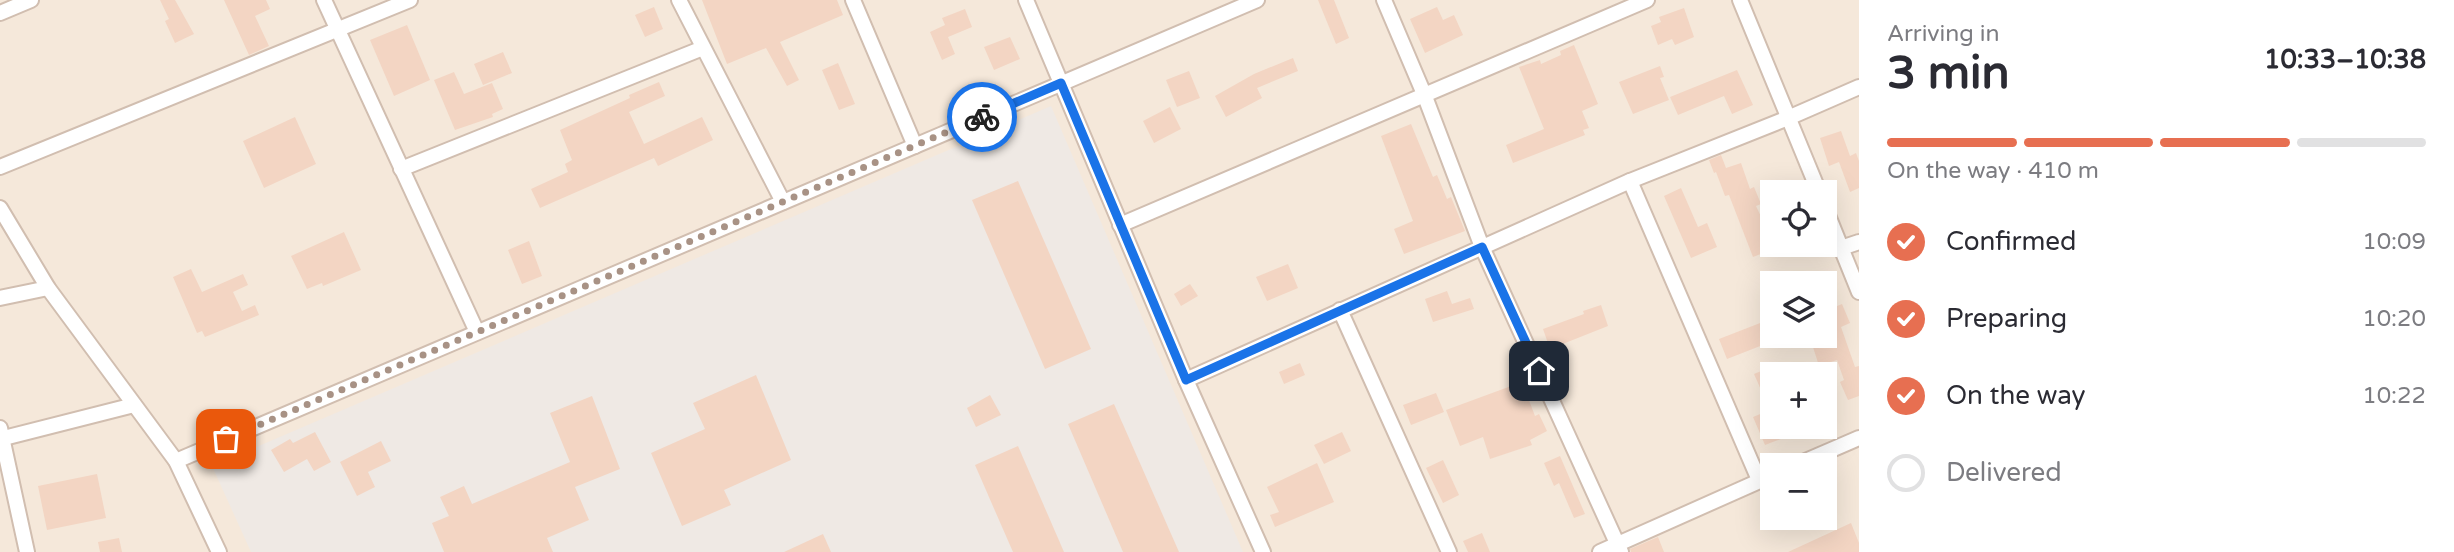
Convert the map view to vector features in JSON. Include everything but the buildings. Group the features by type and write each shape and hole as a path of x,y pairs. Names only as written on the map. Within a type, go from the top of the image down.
{"street":[{"path":"0,13 31,0"},
{"path":"324,0 477,332"},
{"path":"0,167 411,0"},
{"path":"679,0 783,202"},
{"path":"853,0 915,146"},
{"path":"1026,0 1186,380 1264,552"},
{"path":"176,461 1257,0"},
{"path":"1384,0 1424,94 1482,247 1619,549"},
{"path":"1120,225 1647,0"},
{"path":"1740,0 1814,180"},
{"path":"401,169 703,48"},
{"path":"1186,380 1630,181 1788,118 1859,86"},
{"path":"1630,181 1760,464"},
{"path":"0,208 48,288 176,461 219,552"},
{"path":"1837,238 1859,292"},
{"path":"1841,248 1859,242"},
{"path":"0,298 48,288"},
{"path":"1340,310 1449,552"},
{"path":"27,552 1,435 134,405"},
{"path":"1824,453 1859,438"},
{"path":"1600,552 1619,549 1760,480"}],"shaded area":[{"path":"0,0 1859,0 1859,552 0,552"},
{"path":"1051,106 1243,552 251,552 212,466"}],"way so far":[{"path":"226,439 982,117"}],"route":[{"path":"982,117 1061,83 1186,380 1482,247 1539,371"}]}
